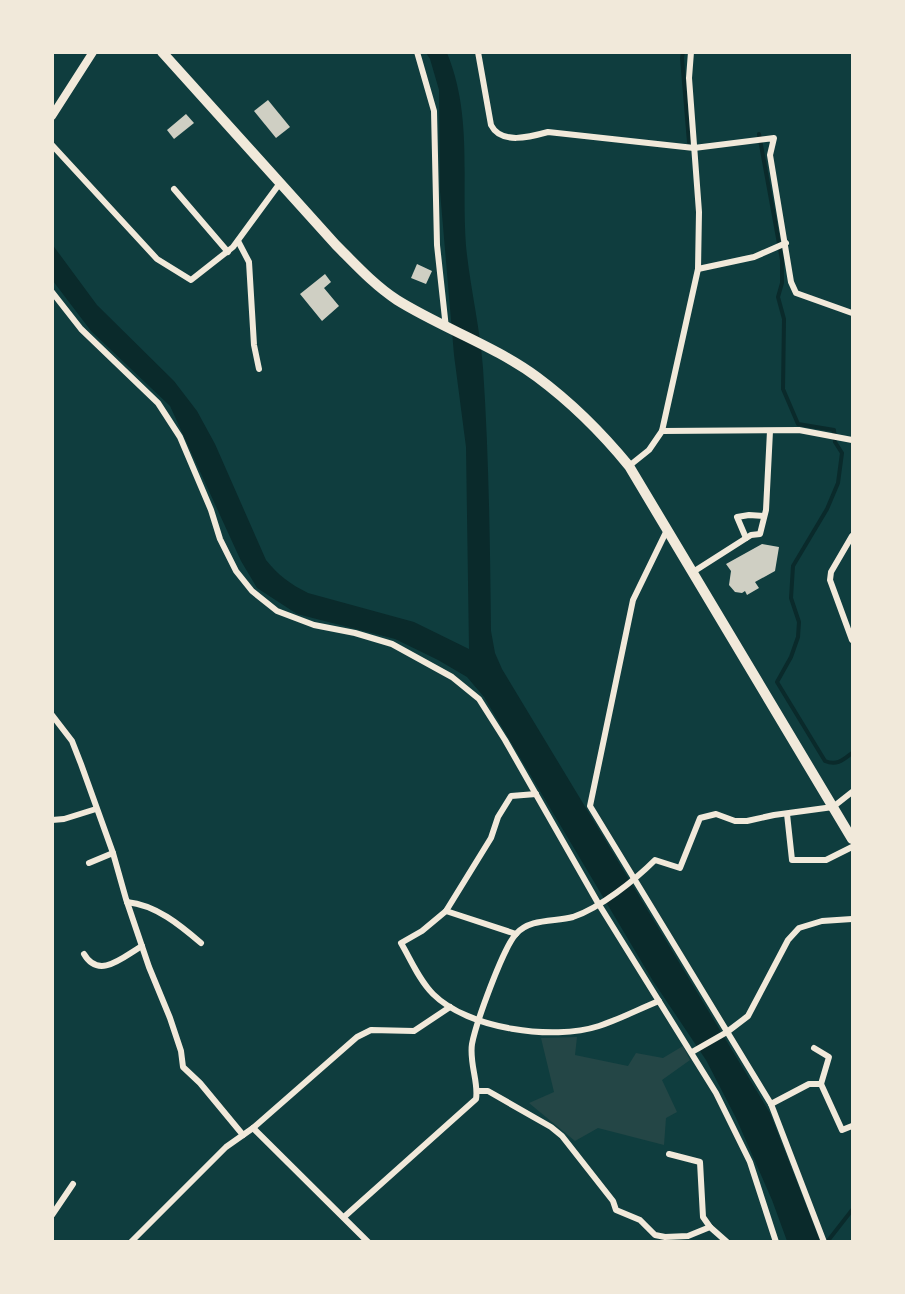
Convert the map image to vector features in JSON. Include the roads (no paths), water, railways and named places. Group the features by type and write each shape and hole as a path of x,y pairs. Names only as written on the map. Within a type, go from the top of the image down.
{"main road":[{"path":"162,52 336,245 365,274 394,298 536,376 588,419 629,466 852,839"}],"street":[{"path":"52,116 93,52"},
{"path":"417,52 434,111 437,245 446,328"},
{"path":"478,52 491,125 501,136 530,137 548,132 694,148 774,138 770,155 791,282 796,293 852,314"},
{"path":"629,466 649,450 662,431 698,269 699,212 689,78 691,52"},
{"path":"52,145 157,260 191,280 228,252 280,183"},
{"path":"174,189 228,252"},
{"path":"238,241 249,262 254,345 259,369"},
{"path":"698,269 753,257 786,243"},
{"path":"52,292 81,329 159,403 180,436 211,510 220,539 236,571 252,591 277,611 314,625 355,633 392,644 452,677 479,699 598,903 716,1093 750,1162 776,1242"},
{"path":"662,431 799,430 852,440"},
{"path":"693,572 751,535 760,534 769,474 770,431"},
{"path":"746,538 737,517 764,516"},
{"path":"668,529 633,600 590,806 771,1104 824,1242"},
{"path":"852,536 831,572 830,580 851,630 852,640"},
{"path":"52,715 72,741 113,853 142,946 170,1018 181,1051 183,1067 200,1083 243,1135"},
{"path":"344,1217 476,1099 472,1045 506,951 516,933 540,922 572,917 635,880 655,860 680,868 700,818 716,814 735,821 747,821 833,807 852,792"},
{"path":"536,794 512,796 498,817 491,838 446,911 422,931 401,943 421,979 433,994 450,1007 497,1026 537,1032 580,1030 599,1026 659,1001"},
{"path":"52,820 64,819 96,809"},
{"path":"787,814 792,860 826,860 852,846"},
{"path":"89,863 113,853"},
{"path":"127,902 144,906 172,920 201,943"},
{"path":"446,911 516,933"},
{"path":"692,1052 727,1032 748,1016 788,940 799,928 822,921 852,919"},
{"path":"84,954 90,964 103,967 142,946"},
{"path":"131,1242 226,1147 253,1128 357,1037 371,1030 414,1031 450,1007"},
{"path":"814,1048 830,1057 820,1084 842,1130 852,1126"},
{"path":"771,1104 809,1084 820,1084"},
{"path":"477,1091 488,1091 557,1132 572,1146 613,1201 616,1210 640,1220 655,1235 688,1236 710,1227"},
{"path":"253,1128 368,1242"},
{"path":"669,1154 700,1162 703,1217 710,1227 727,1242"},
{"path":"52,1215 73,1184"}],"waterway":[{"path":"683,52 689,142"},
{"path":"759,134 782,260 782,283 778,297 784,319 783,389 798,424 834,430 835,442 842,453 838,483 827,509 793,566 791,598 799,622 798,637 791,657 777,682 825,761 836,763 852,753"},
{"path":"827,1242 852,1210"}]}
